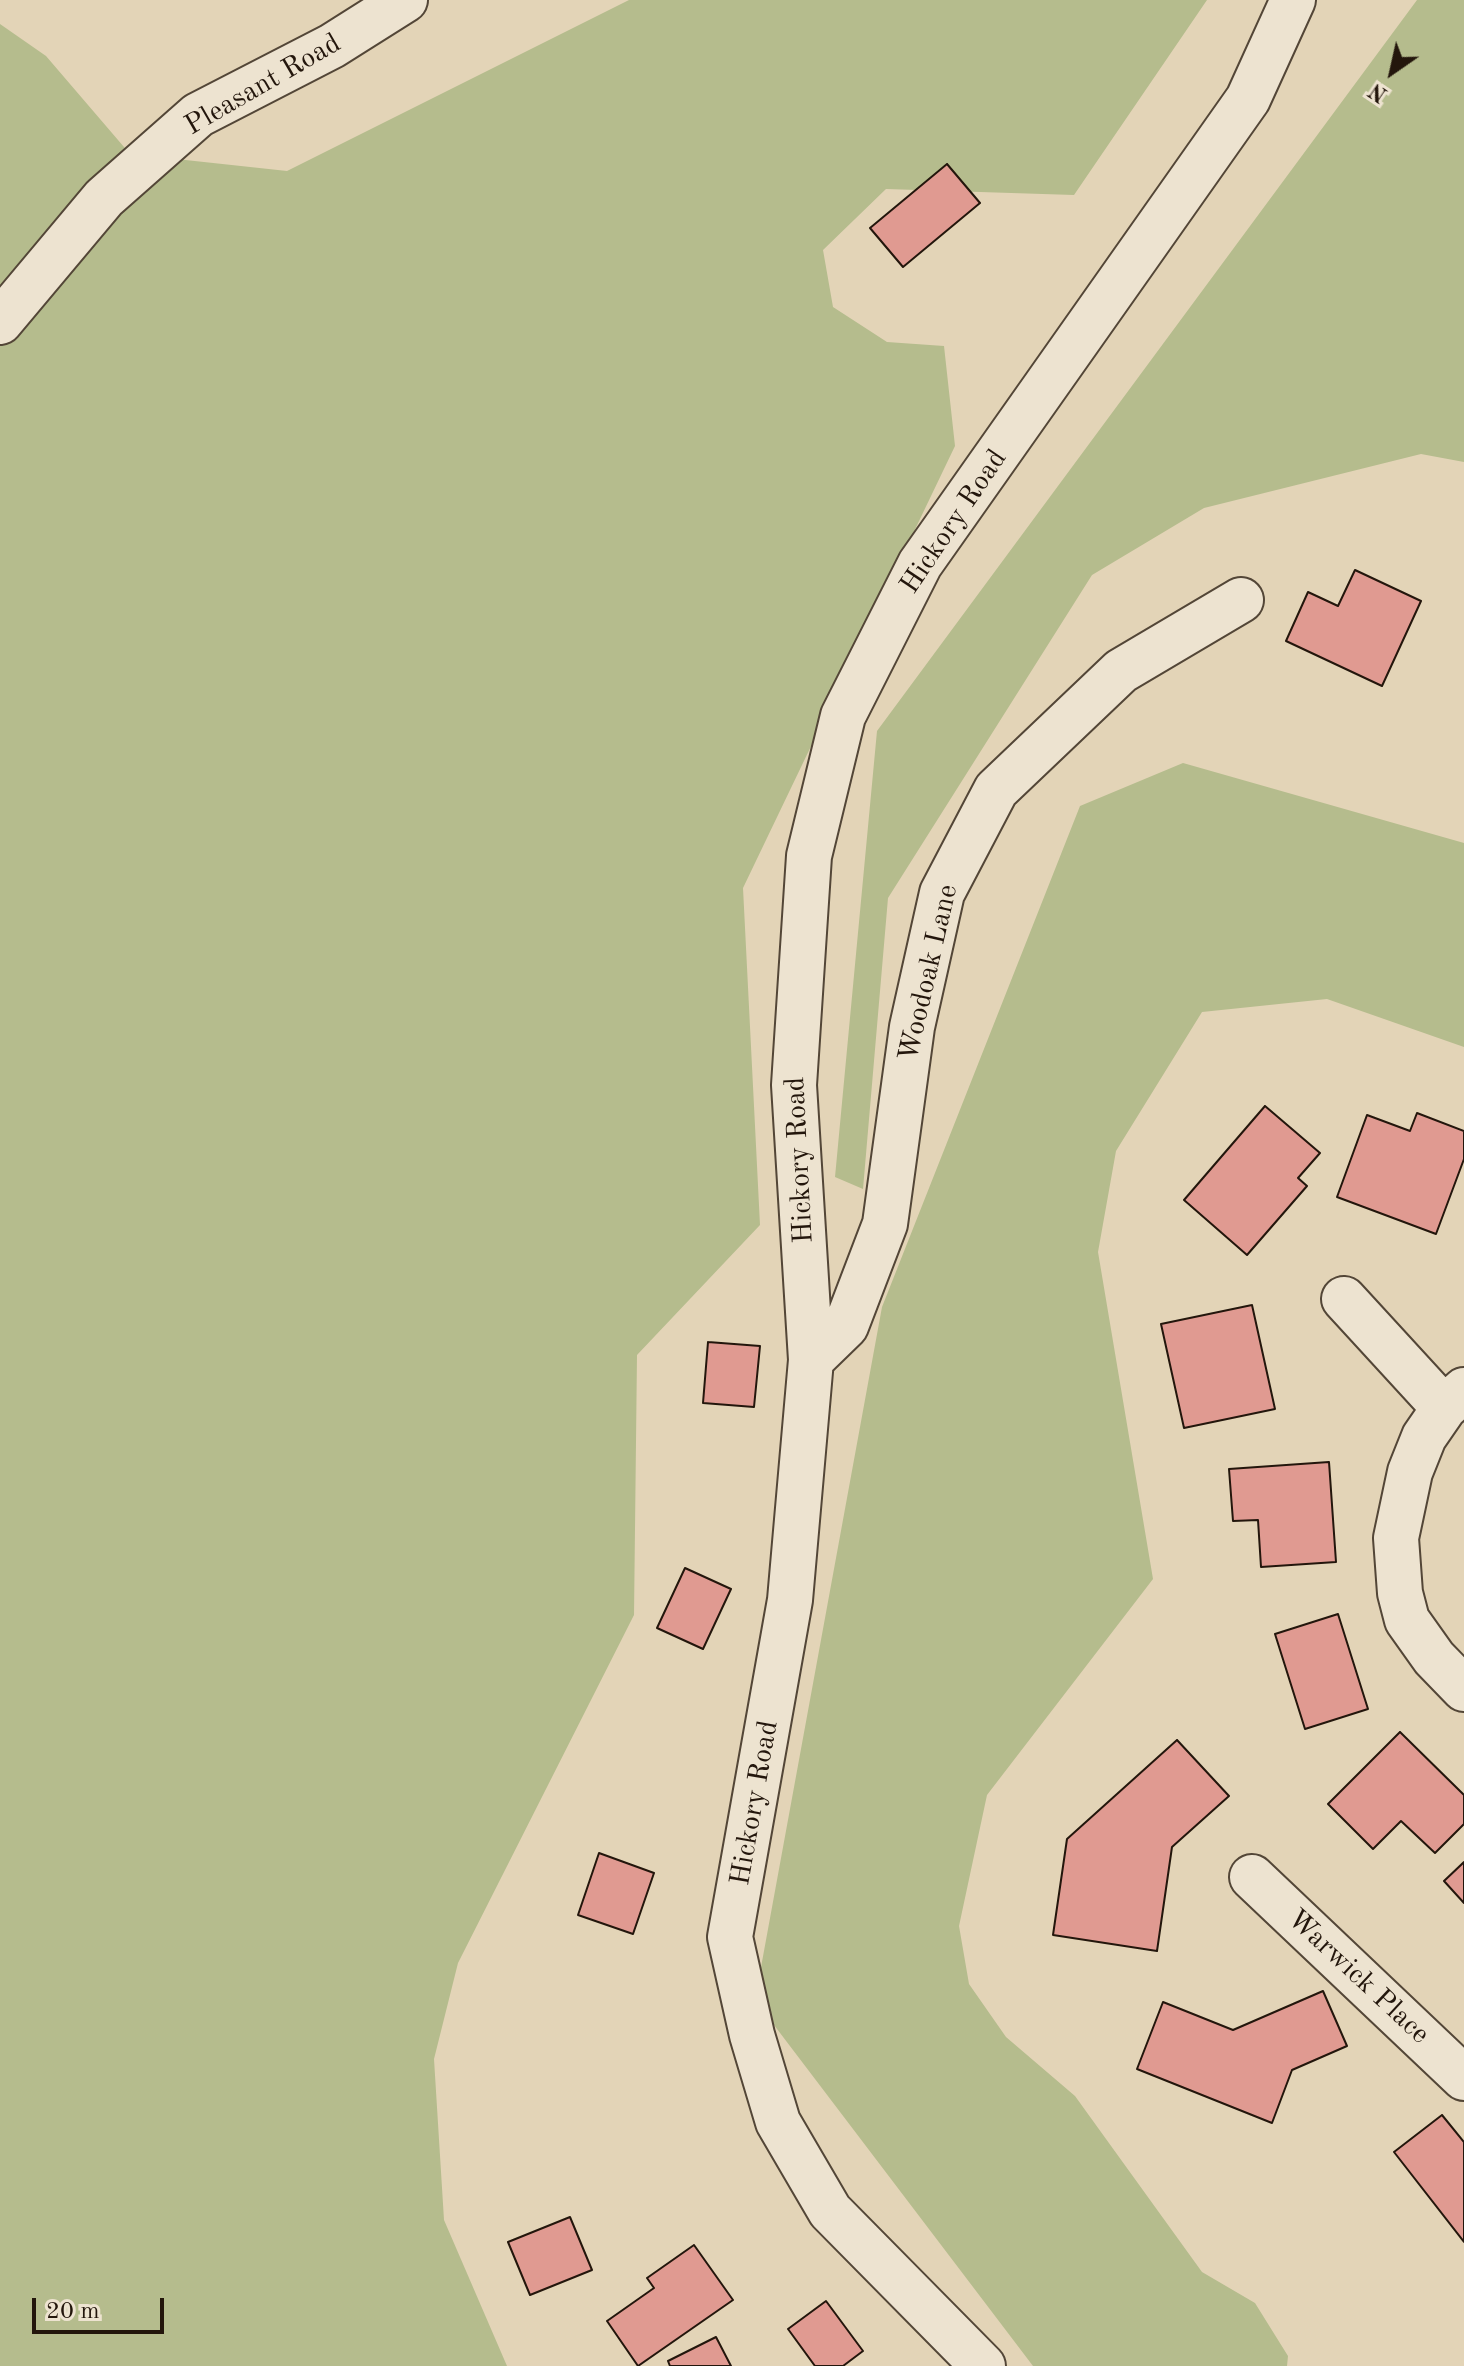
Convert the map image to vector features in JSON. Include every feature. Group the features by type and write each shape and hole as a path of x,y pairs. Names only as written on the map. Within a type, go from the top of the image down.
{"street":[{"name":"Pleasant Road","path":"0,322 104,198 198,115 332,46 405,0"},
{"name":"Hickory Road","path":"983,2366 830,2211 778,2122 752,2035 730,1937 790,1600 811,1360 794,1085 809,856 843,716 920,564 1248,99 1293,0"},
{"name":"Woodoak Lane","path":"811,1360 846,1326 885,1224 912,1027 942,893 996,790 1121,671 1241,600"},
{"path":"1344,1299 1454,1399 1424,1437 1410,1472 1396,1538 1400,1593 1407,1620 1434,1658 1464,1689"},
{"name":"Warwick Place","path":"1252,1877 1464,2078"}],"green space":[{"path":"629,0 1207,0 1074,195 886,189 823,250 833,307 887,342 944,346 955,446 743,888 760,1225 637,1355 634,1615 458,1963 434,2059 444,2220 507,2366 0,2366 0,24 46,56 130,154 287,171"},
{"path":"1417,0 1464,0 1464,462 1421,454 1204,508 1092,575 888,898 863,1189 835,1177 877,731"},
{"path":"1183,763 1464,843 1464,1047 1327,999 1202,1012 1116,1151 1098,1252 1153,1579 987,1795 959,1926 969,1984 1006,2037 1075,2096 1202,2272 1255,2303 1288,2356 1287,2366 1033,2366 755,2000 882,1307 1080,806"}],"building":[{"path":"947,164 980,203 903,267 870,228"},
{"path":"1355,570 1421,601 1382,686 1286,641 1308,592 1338,606"},
{"path":"1265,1106 1320,1153 1298,1178 1307,1186 1247,1255 1184,1200"},
{"path":"1417,1113 1464,1131 1464,1159 1436,1234 1337,1197 1367,1115 1410,1131"},
{"path":"1252,1305 1275,1409 1184,1428 1161,1324"},
{"path":"708,1342 760,1346 754,1407 703,1403"},
{"path":"1329,1462 1336,1562 1261,1567 1258,1520 1233,1521 1229,1469"},
{"path":"685,1568 731,1589 703,1649 657,1628"},
{"path":"1338,1614 1368,1709 1305,1729 1275,1634"},
{"path":"1400,1732 1464,1795 1464,1824 1435,1853 1401,1821 1373,1849 1328,1804"},
{"path":"1177,1740 1229,1796 1172,1847 1157,1951 1053,1935 1067,1839"},
{"path":"599,1853 654,1873 633,1934 578,1915"},
{"path":"1464,1862 1464,1903 1444,1881"},
{"path":"1323,1991 1347,2046 1292,2070 1272,2123 1137,2069 1163,2002 1233,2030"},
{"path":"1442,2115 1464,2142 1464,2242 1394,2152"},
{"path":"570,2217 592,2270 530,2295 508,2242"},
{"path":"694,2245 733,2300 638,2366 607,2321 654,2288 647,2278"},
{"path":"826,2301 863,2351 843,2366 815,2366 788,2329"},
{"path":"716,2337 731,2366 670,2366 668,2361"}]}
